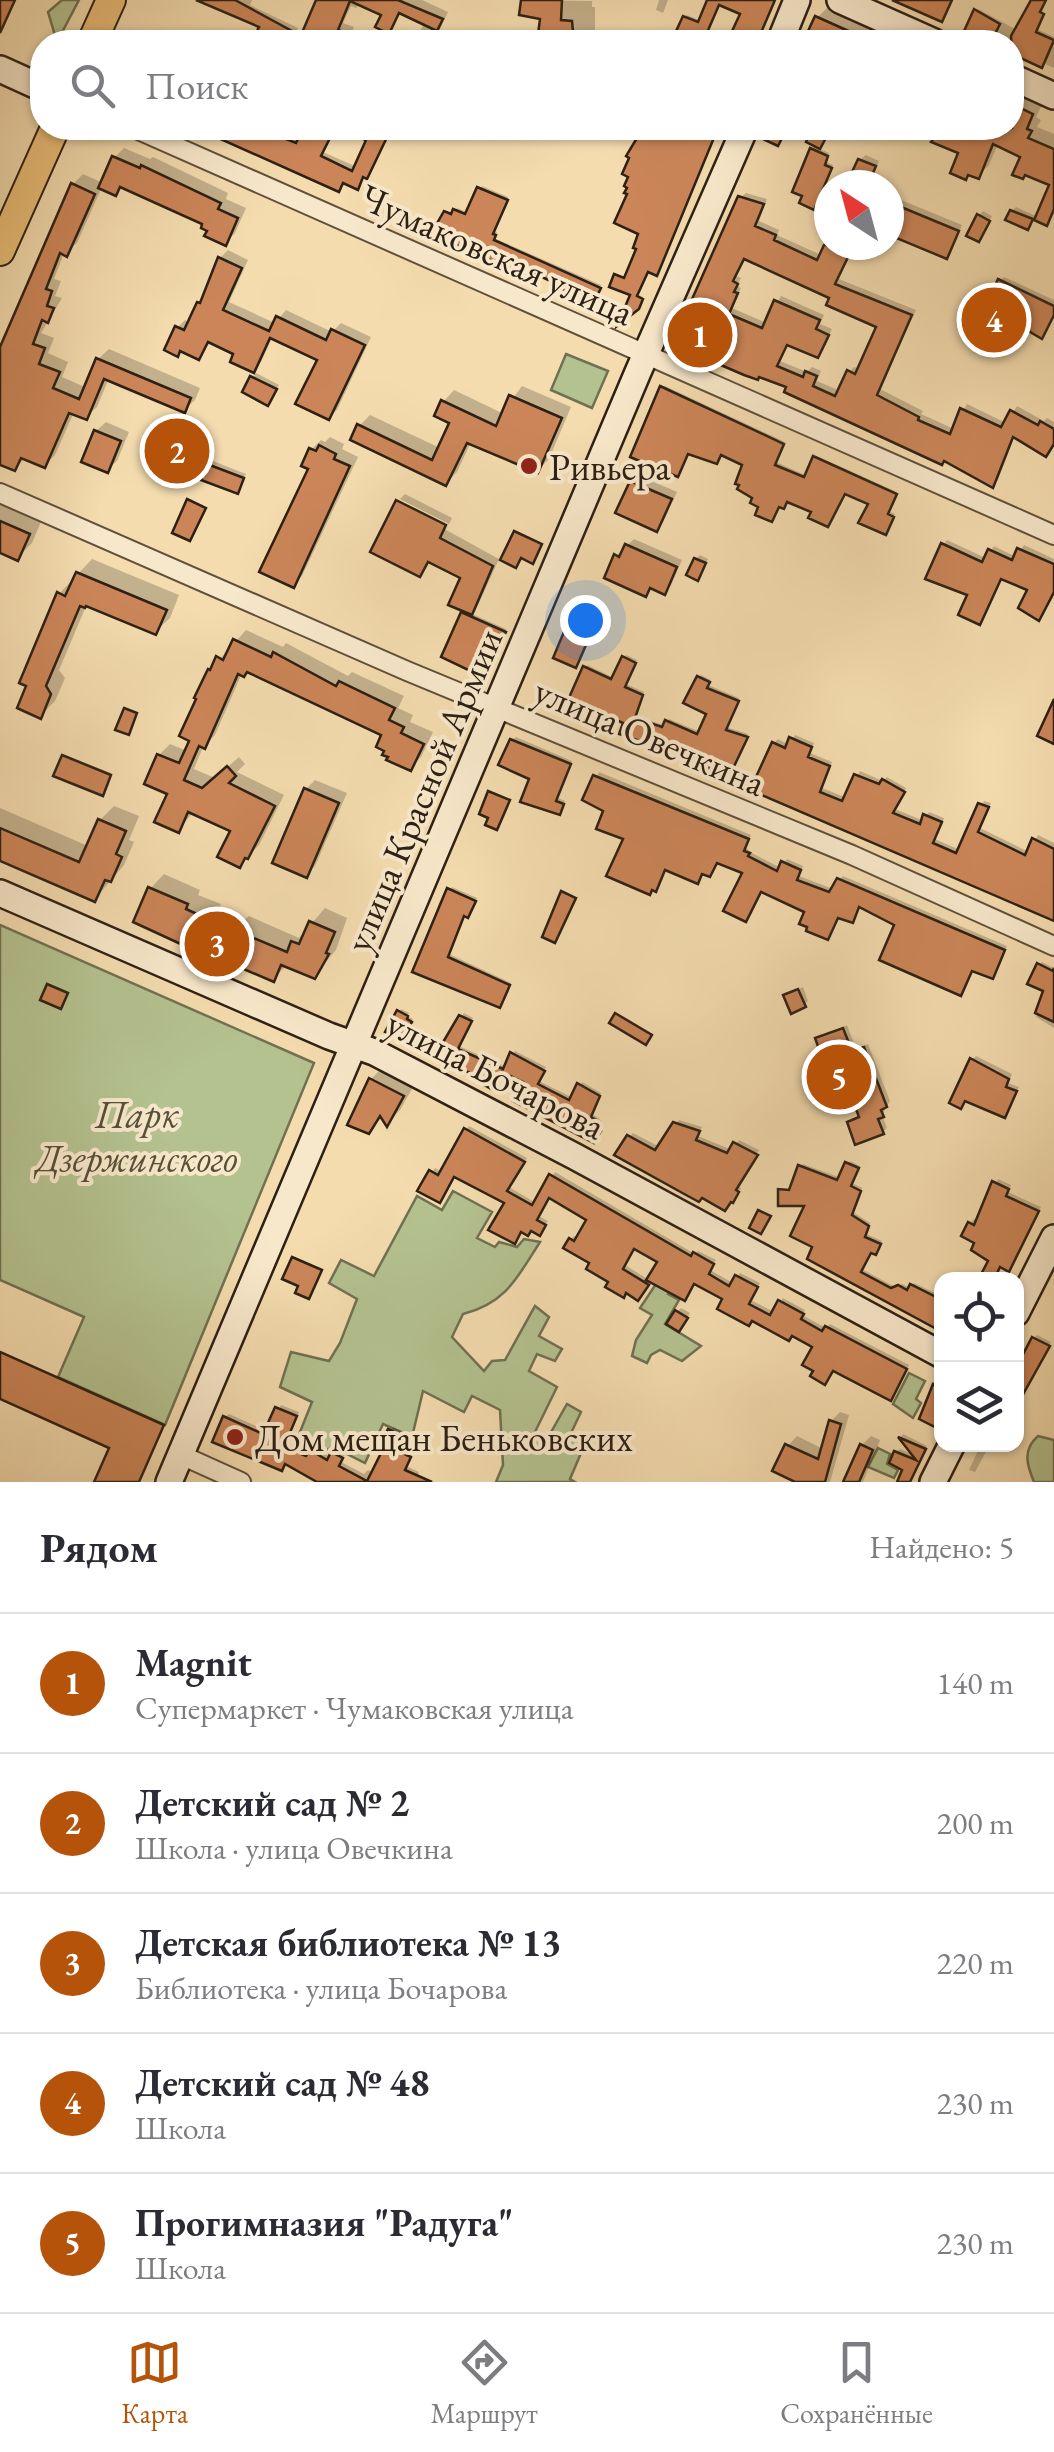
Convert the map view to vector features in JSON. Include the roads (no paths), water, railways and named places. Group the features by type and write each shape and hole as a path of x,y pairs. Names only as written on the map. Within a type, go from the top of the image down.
{"main road":[{"path":"97,30 111,0"},
{"path":"785,30 797,0"},
{"path":"840,0 907,30"},
{"path":"0,69 30,83"},
{"path":"1024,82 1054,96"},
{"path":"0,251 49,140"},
{"name":"улица Красной Армии","path":"169,1482 740,140"},
{"name":"улица Бочарова","path":"0,893 355,1045 574,1156 934,1352"},
{"path":"1024,1297 1054,1238"},
{"path":"933,1482 948,1452"}],"street":[{"name":"Чумаковская улица","path":"161,140 1054,535"},
{"name":"улица Овечкина","path":"0,493 406,671 852,856 1054,946"},
{"path":"181,1455 242,1482"}],"place":[{"name":"Детский сад № 48","path":"994,320"},
{"name":"Magnit","path":"700,335"},
{"name":"Детский сад № 2","path":"177,451"},
{"name":"Ривьера","path":"529,466"},
{"name":"Детская библиотека № 13","path":"217,944"},
{"name":"Прогимназия \"Радуга\"","path":"839,1077"},
{"name":"Дом мещан Беньковских","path":"235,1437"}],"park label":[{"name":"Парк Дзержинского","path":"137,1135"}]}
